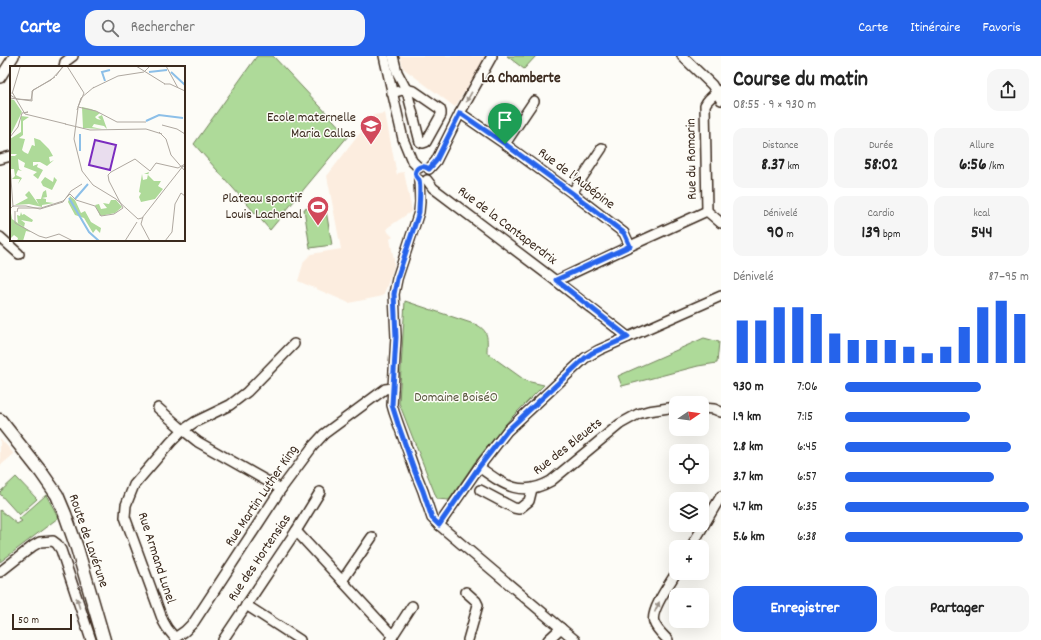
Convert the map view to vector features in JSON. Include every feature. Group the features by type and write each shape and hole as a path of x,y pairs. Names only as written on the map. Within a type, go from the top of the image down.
{"street":[{"path":"0,78 14,56"},
{"path":"64,66 65,62 73,56"},
{"path":"384,56 403,139 412,160 418,168"},
{"path":"392,93 406,89 414,90 440,109 441,115 426,142 420,142 408,95 406,89 397,72 393,56"},
{"path":"429,169 438,157 460,113 492,56"},
{"path":"682,56 720,94"},
{"name":"Rue du Romarin","path":"720,94 706,102 705,105 707,211 721,223"},
{"path":"505,144 534,101"},
{"name":"Rue de l'Aubépine","path":"460,113 572,193 624,233 630,246"},
{"path":"572,193 602,148"},
{"path":"0,159 10,156"},
{"path":"418,168 425,167 429,169"},
{"path":"418,168 415,174 417,179 423,180"},
{"path":"429,169 431,174 423,180 419,212 397,279 394,294 396,337 392,405 394,412 432,518 575,640"},
{"name":"Rue de la Cantaperdrix","path":"423,180 556,280 628,337"},
{"path":"556,280 707,211"},
{"path":"0,238 19,254"},
{"path":"439,525 479,467 507,431 578,363 592,353 721,296"},
{"name":"Rue Armand Lunel","path":"175,639 163,621 125,517 126,505 134,485 183,430 195,422 230,405 247,392 294,344"},
{"name":"Rue Martin Luther King","path":"175,639 194,622 281,489 313,446 324,434 385,389 393,388"},
{"path":"158,408 198,442 281,489"},
{"name":"Rue des Bleuets","path":"479,467 508,486 520,489 540,487 551,481 620,424 638,414 669,408"},
{"path":"709,409 721,412"},
{"name":"Route de Lavérune","path":"0,420 57,495 77,548 104,640"},
{"path":"480,490 514,508 519,509 529,501 532,489"},
{"name":"Rue des Hortensias","path":"223,640 296,531 320,492"},
{"path":"695,540 721,496"},
{"path":"296,531 342,581 391,638 412,606"},
{"path":"342,581 372,537"},
{"path":"0,572 33,546 40,542 53,541 61,550 91,640"},
{"path":"668,640 658,629 653,620 657,605 672,580"},
{"path":"466,592 476,601 478,605 468,640"},
{"path":"246,605 300,640"},
{"path":"548,640 561,628"}],"shaded area":[{"path":"400,56 487,56 455,107 403,68"},
{"path":"385,113 397,175 398,173 404,172 412,211 387,228 388,232 393,237 390,239 394,267 383,296 349,303 298,281 304,261 311,254 341,249 327,176 374,115"},
{"path":"0,438 14,454 0,466"}],"green space":[{"path":"257,56 273,56 348,136 270,230 194,144"},
{"path":"507,56 536,56 524,69"},
{"name":"Plateau sportif Louis Lachenal","path":"325,205 332,245 310,248 304,209"},
{"name":"Domaine BoiséO","path":"405,301 477,325 484,330 486,334 487,353 526,381 544,385 510,419 475,462 449,500 437,499 399,403"},
{"path":"704,338 719,342 717,363 698,366 622,386 618,376"},
{"path":"16,477 37,499 19,515 0,494 0,492"},
{"path":"46,495 58,518 0,562 0,510 17,524 22,521 19,519"}],"place":[{"name":"Ecole maternelle Maria Callas","path":"371,146"},
{"name":"Plateau sportif Louis Lachenal","path":"318,226"}],"district":[{"name":"La Chamberte","path":"521,79"}],"route":[{"path":"460,113 505,144 624,233 630,246 556,280 628,337 592,353 578,363 507,431 479,467 439,525 432,518 392,405 396,337 394,294 397,279 419,212 419,180 415,174 418,168 425,167 429,169 436,161 460,113"}]}
